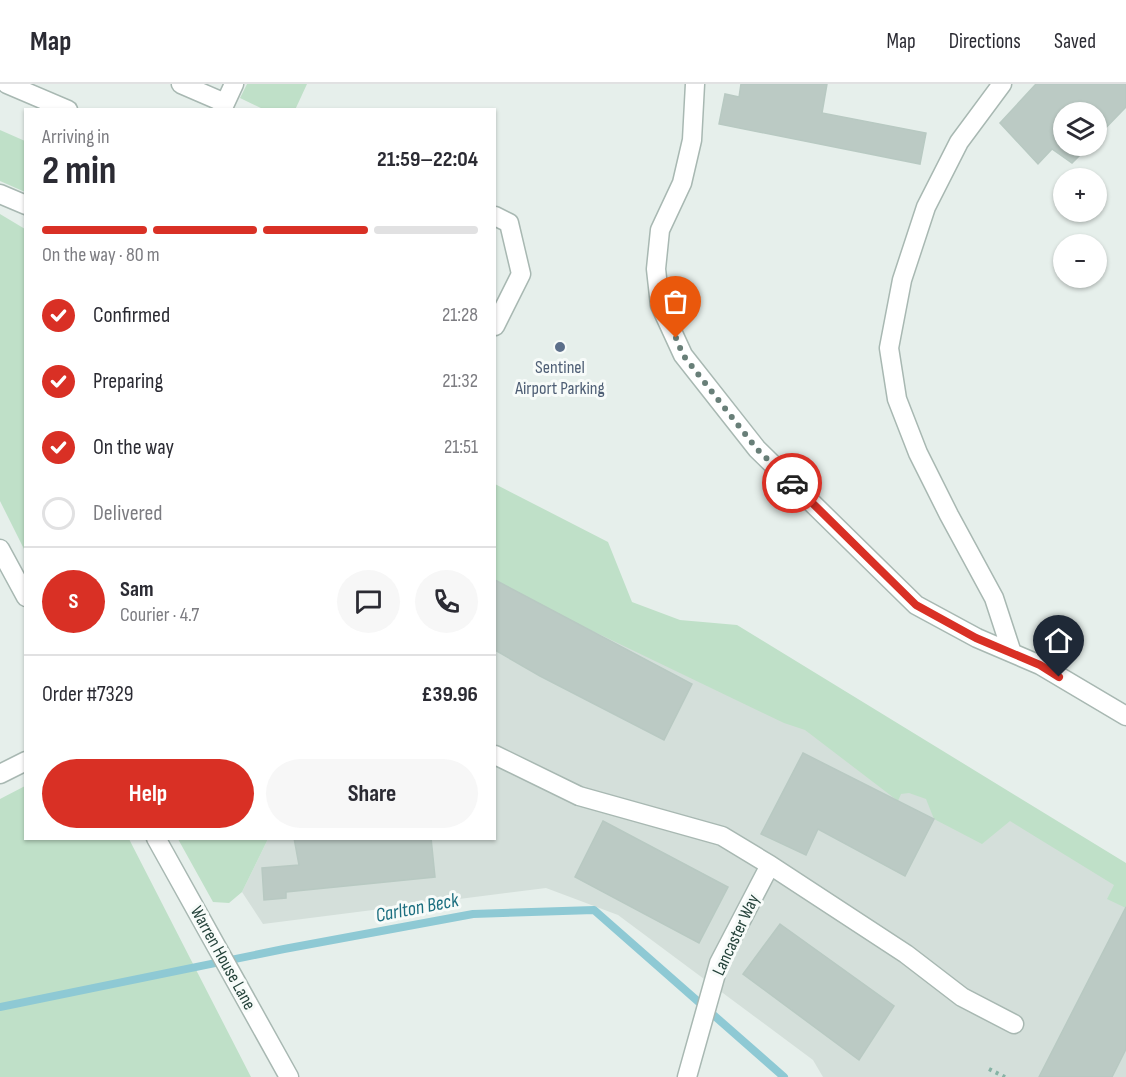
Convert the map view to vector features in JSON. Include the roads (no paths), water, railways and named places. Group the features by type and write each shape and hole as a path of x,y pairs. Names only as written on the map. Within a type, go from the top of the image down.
{"street":[{"path":"7,84 63,108"},
{"path":"180,84 224,106 234,84"},
{"path":"695,84 692,140 682,183 660,230 657,269 660,305 683,355 757,449 916,605 976,638 1040,665 1126,716"},
{"path":"1002,84 959,142 926,207 902,280 889,348 897,399 918,453 994,598 1012,653"},
{"path":"0,194 24,204"},
{"path":"496,216 509,223 521,274 496,326"},
{"path":"0,549 24,593"},
{"path":"496,755 579,796 722,836 771,864 906,954 962,998 1014,1024"},
{"path":"0,774 24,762"},
{"name":"Warren House Lane","path":"157,840 289,1077"},
{"name":"Lancaster Way","path":"687,1077 719,963 771,864"}],"waterway":[{"name":"Carlton Beck","path":"0,1007 284,949 473,914 594,910 784,1077"}],"place":[{"name":"Sentinel Airport Parking","path":"560,347"}]}
